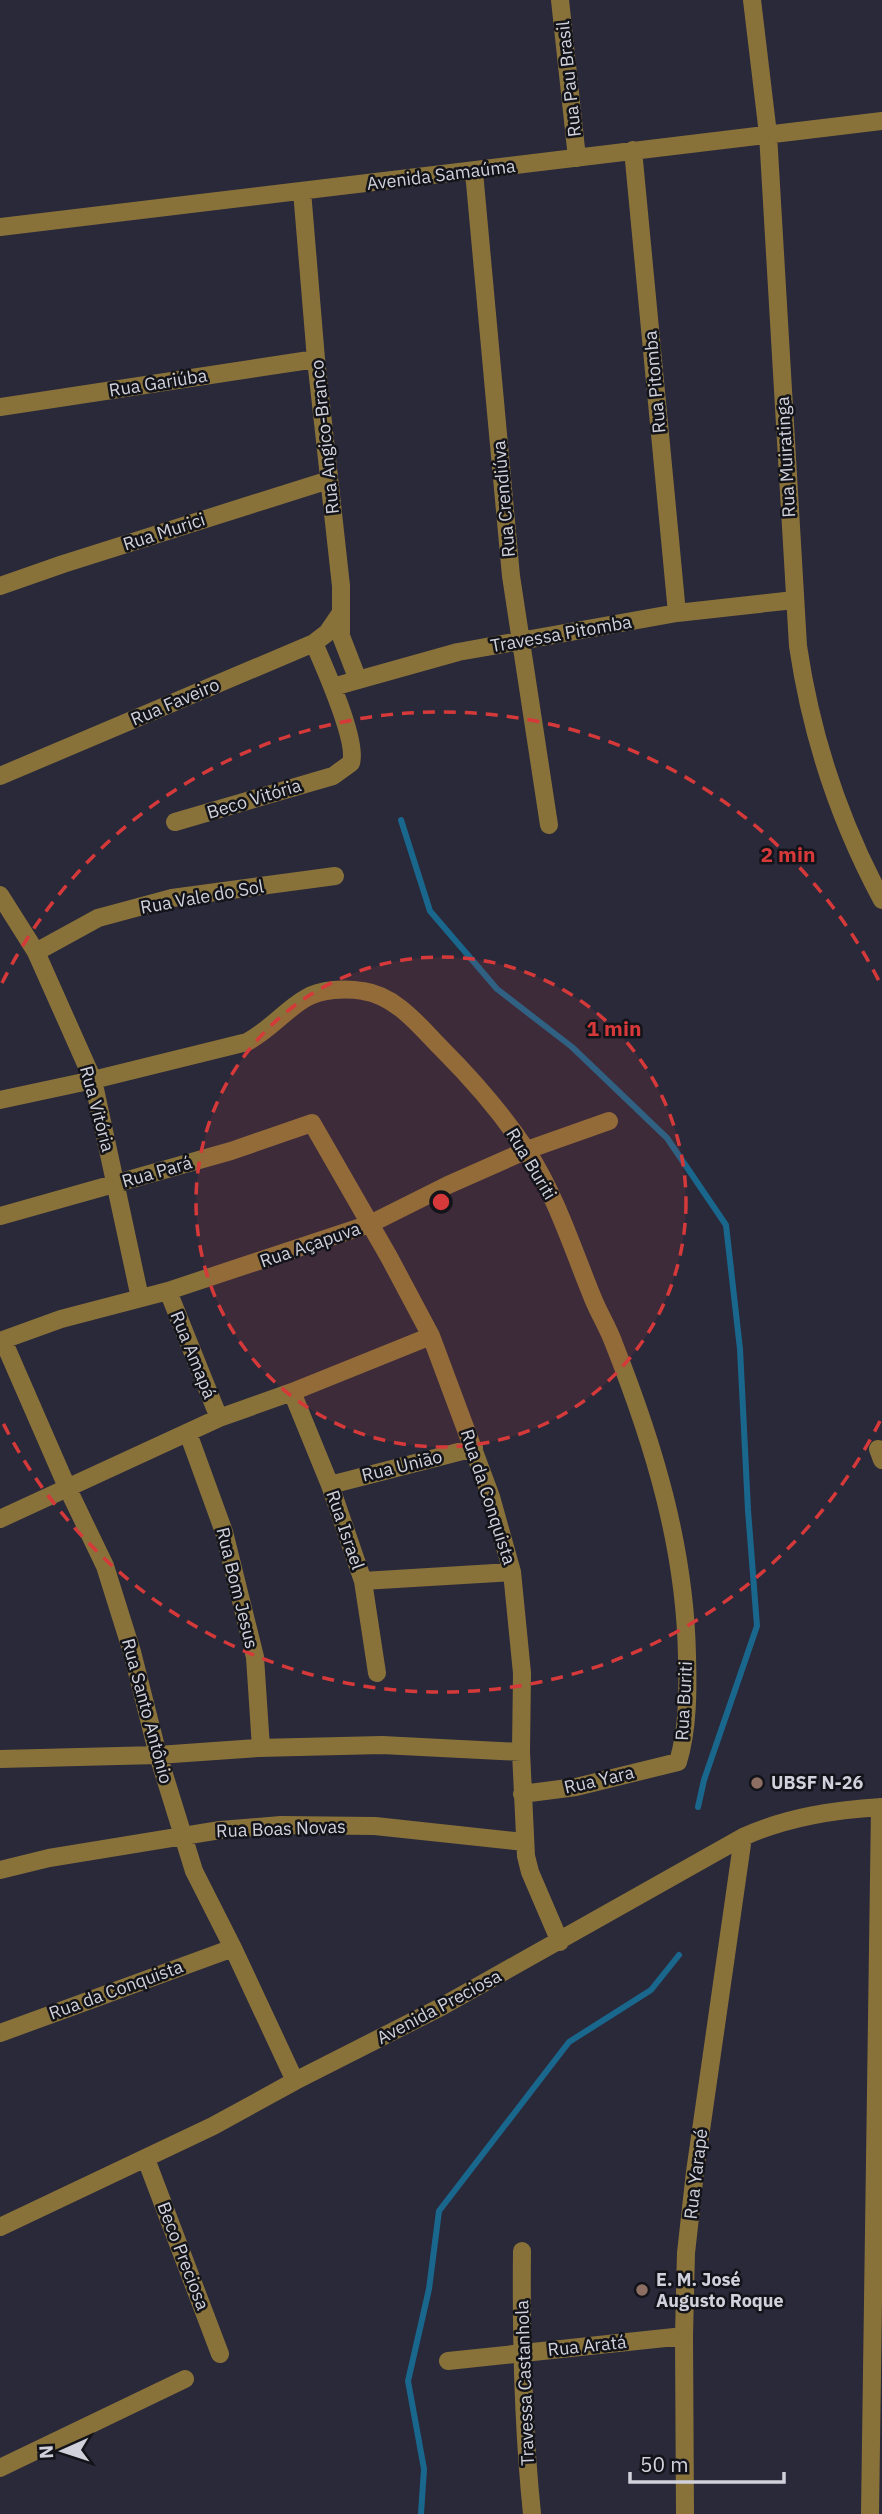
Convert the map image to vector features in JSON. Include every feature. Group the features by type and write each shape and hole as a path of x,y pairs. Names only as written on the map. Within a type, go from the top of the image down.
{"street":[{"name":"Rua Pau Brasil","path":"560,0 577,158"},
{"name":"Rua Muiratinga","path":"752,0 768,134 798,646 808,700 837,802 882,900"},
{"name":"Avenida Samaúma","path":"0,228 882,121"},
{"name":"Rua Pitomba","path":"633,150 677,613"},
{"name":"Rua Crendiúva","path":"474,172 511,576 549,825"},
{"name":"Rua Angico-Branco","path":"302,191 316,359 341,586 341,636 358,680"},
{"name":"Rua Gariúba","path":"0,407 316,359"},
{"name":"Rua Murici","path":"0,586 328,480"},
{"name":"Travessa Pitomba","path":"333,687 443,655 521,640 677,613 794,600"},
{"name":"Rua Faveiro","path":"0,776 314,643 327,633 340,614"},
{"path":"314,643 333,687"},
{"name":"Beco Vitória","path":"174,822 333,776 351,764 352,748 333,687"},
{"name":"Rua Vale do Sol","path":"36,952 98,918 172,898 335,876"},
{"name":"Rua Vitória","path":"0,895 36,952 93,1080 140,1298"},
{"name":"Rua Buriti","path":"0,1100 247,1042 267,1030 305,998 318,993 367,991 396,1005 407,1014 468,1077 527,1150 561,1214 644,1424 664,1489 687,1612 688,1690 681,1751 678,1762 675,1763"},
{"name":"Rua Açapuva","path":"1,1340 61,1319 168,1292 370,1224 527,1150 610,1121"},
{"name":"Rua Pará","path":"0,1216 231,1151 312,1123"},
{"name":"Rua da Conquista","path":"312,1123 431,1336 491,1496 512,1572 522,1674 524,1842 530,1871 560,1942"},
{"name":"Rua Amapá","path":"168,1292 219,1418"},
{"path":"0,1519 219,1418 431,1336"},
{"name":"Rua Santo Antônio","path":"1,1340 104,1566 138,1673 158,1755 194,1871 295,2081"},
{"name":"Rua Israel","path":"292,1392 330,1485 363,1581 377,1673"},
{"name":"Rua Bom Jesus","path":"188,1433 224,1532 255,1657 261,1748"},
{"name":"Rua União","path":"330,1485 474,1448"},
{"path":"363,1581 512,1572"},
{"path":"0,1759 382,1745 521,1752"},
{"name":"Rua Yara","path":"522,1794 576,1787 675,1763"},
{"path":"870,2514 881,1807"},
{"name":"Avenida Preciosa","path":"0,2227 213,2126 295,2081 442,2007 769,1825 828,1812 881,1807"},
{"name":"Rua Boas Novas","path":"0,1870 50,1858 220,1830 281,1825 375,1826 524,1842"},
{"name":"Rua Yarapé","path":"685,2514 686,2253 695,2172 743,1838"},
{"name":"Rua da Conquista","path":"0,2033 233,1948"},
{"name":"Beco Preciosa","path":"146,2159 220,2354"},
{"name":"Travessa Castanhola","path":"522,2251 523,2412 533,2514"},
{"name":"Rua Aratá","path":"448,2361 684,2336"},
{"path":"0,2468 185,2379"}],"waterway":[{"path":"401,820 430,911 497,989 572,1047 667,1138 726,1225 740,1349 757,1626 704,1780 698,1807"},
{"path":"421,2514 424,2469 408,2381 429,2289 439,2211 569,2042 651,1990 679,1955"}],"place":[{"name":"UBSF N-26","path":"757,1783"},
{"name":"E. M. José Augusto Roque","path":"642,2290"}]}
